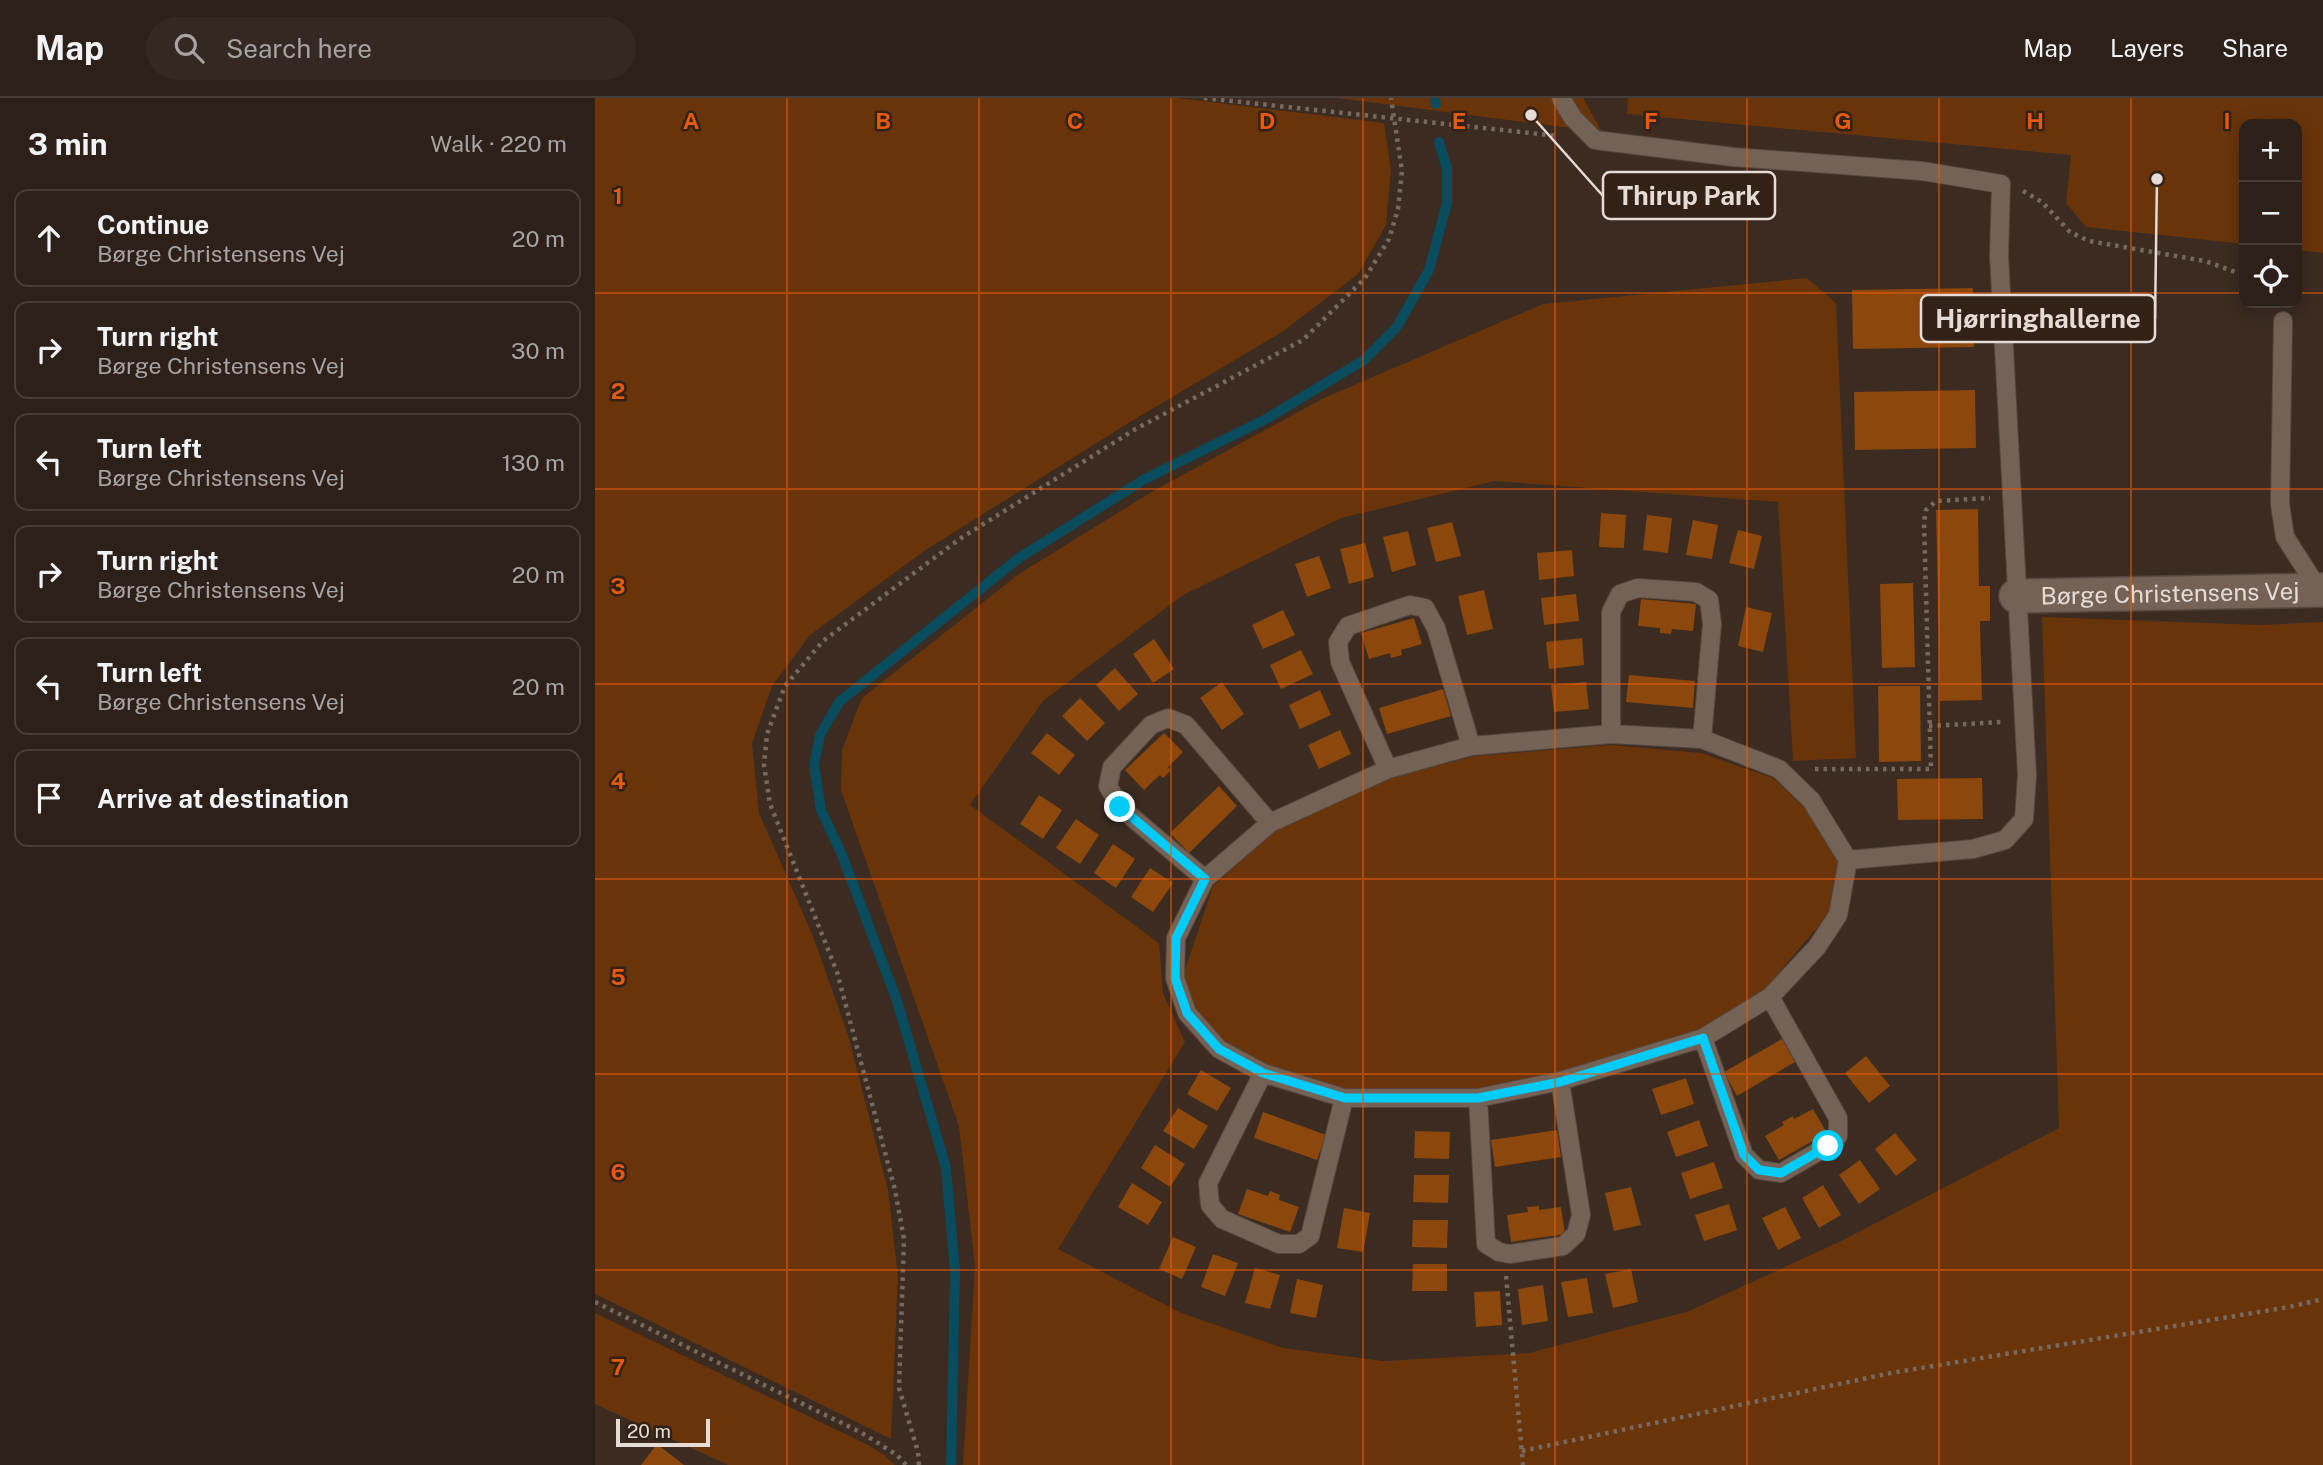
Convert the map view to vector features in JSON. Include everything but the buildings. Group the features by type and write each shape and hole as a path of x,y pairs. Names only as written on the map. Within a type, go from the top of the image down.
{"street":[{"name":"Børge Christensens Vej","path":"2016,596 2321,590"}],"lane":[{"path":"1561,98 1573,118 1595,140 1733,157 1922,171 2001,184"},
{"name":"Børge Christensens Vej","path":"1848,860 1973,849 2005,840 2024,819 2027,775 1999,255 2001,184"},
{"path":"2283,321 2280,504 2285,537 2321,590"},
{"path":"1611,734 1611,612 1620,594 1638,588 1696,592 1709,600 1712,624 1702,739"},
{"path":"1388,769 1341,662 1338,642 1348,626 1410,605 1425,608 1436,628 1471,746"},
{"path":"1205,879 1120,807 1108,786 1112,767 1151,725 1168,718 1186,726 1270,823"},
{"path":"1611,734 1702,739 1779,769 1811,800 1848,860 1838,915 1818,947 1770,998 1703,1038 1560,1082 1478,1098 1345,1098 1263,1073 1219,1049 1187,1013 1175,978 1176,938 1205,879 1270,823 1388,769 1471,746 1611,734"},
{"path":"1703,1038 1744,1155 1759,1170 1781,1173 1828,1146 1839,1136 1838,1118 1770,998"},
{"path":"1263,1073 1208,1184 1210,1205 1222,1219 1279,1244 1299,1244 1310,1236 1345,1098"},
{"path":"1478,1098 1486,1244 1499,1252 1510,1254 1563,1246 1576,1234 1581,1215 1560,1082"}],"path":[{"path":"1203,98 1595,140"},
{"path":"919,1465 918,1452 899,1388 904,1239 895,1190 837,972 770,804 764,765 768,734 785,686 823,641 961,538 1133,430 1303,340 1364,278 1389,239 1398,209 1402,172 1391,98"},
{"path":"2001,184 2027,192 2042,202 2070,232 2089,241 2204,261 2239,273"},
{"path":"1779,769 1931,769 1924,523 1926,510 1936,501 2011,497"},
{"path":"1929,726 2024,721"},
{"path":"1510,1254 1506,1278 1523,1465"},
{"path":"1522,1451 1891,1373 2323,1299"},
{"path":"595,1302 824,1413 897,1455 906,1465"}],"shaded area":[{"path":"595,98 1177,98 1384,123 1391,170 1386,225 1358,274 1282,332 1130,422 924,551 810,635 772,686 752,743 759,813 813,936 848,1035 888,1190 898,1277 891,1439 595,1294"},
{"path":"1337,98 1583,98 1602,132"},
{"path":"1628,98 2323,98 2323,253 2302,251 2302,119 2239,119 2239,243 2086,227 2066,203 2071,155 1627,114"},
{"path":"1807,278 1836,303 1856,758 1793,761 1778,502 1495,481 1341,518 1183,595 1043,701 970,805 1159,943 1163,993 1185,1042 1058,1249 1181,1313 1283,1348 1383,1361 1529,1353 1689,1311 1839,1242 2059,1128 2042,617 2260,625 2323,622 2323,1465 963,1465 975,1266 959,1126 841,790 842,750 862,698 1019,574 1153,491 1324,398 1543,304"},
{"path":"1611,745 1701,753 1773,778 1805,808 1838,862 1834,908 1764,990 1700,1031 1562,1075 1477,1091 1347,1090 1264,1067 1226,1041 1193,1010 1183,976 1213,886 1276,830 1390,778 1475,756"},
{"path":"595,1313 868,1445 895,1465 728,1465 595,1404"}],"waterway":[{"path":"1435,98 1436,104"},
{"path":"951,1465 955,1272 946,1168 897,1001 842,855 821,810 814,765 820,735 839,702 1019,558 1145,479 1266,419 1364,360 1397,327 1429,270 1447,203 1447,169 1439,142"}],"place":[{"name":"Thirup Park","path":"1531,115"},
{"name":"Hjørringhallerne","path":"2157,179"}],"route":[{"path":"1120,807 1205,879 1176,938 1175,978 1187,1013 1219,1049 1263,1073 1345,1098 1478,1098 1560,1082 1703,1038 1744,1155 1759,1170 1781,1173 1828,1146"}]}
